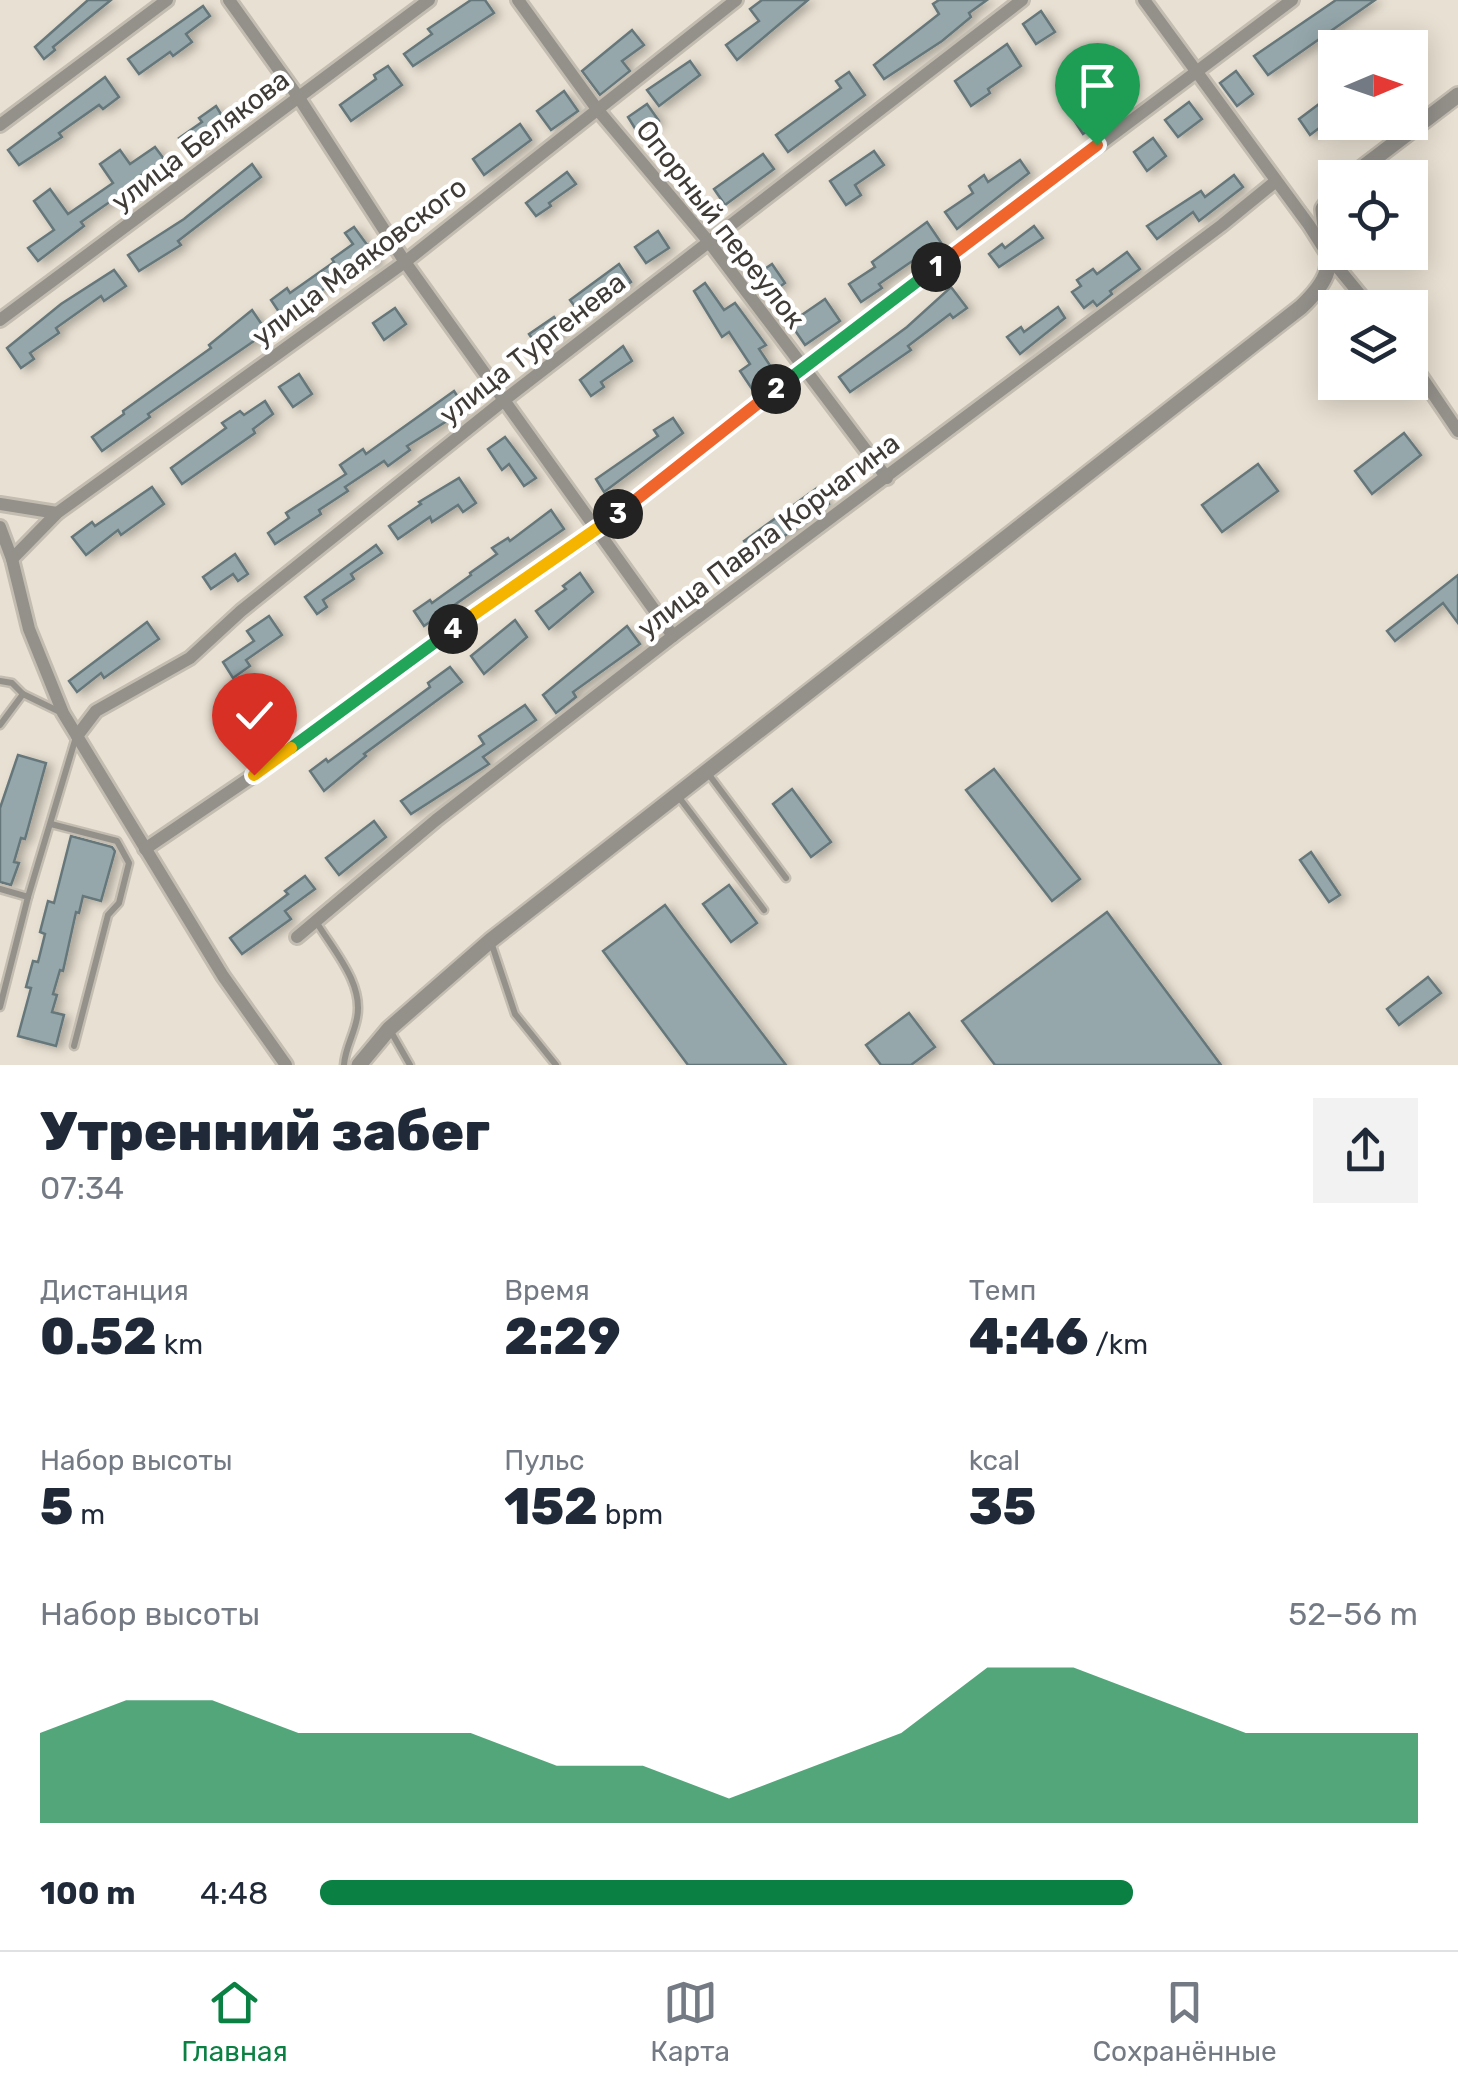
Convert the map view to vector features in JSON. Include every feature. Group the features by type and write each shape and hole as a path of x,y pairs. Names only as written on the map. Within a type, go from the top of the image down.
{"street":[{"path":"0,124 167,0"},
{"path":"229,0 299,98 404,262 673,636"},
{"name":"улица Белякова","path":"0,320 429,0"},
{"name":"Опорный переулок","path":"518,0 598,109 709,242 887,478"},
{"name":"улица Маяковского","path":"12,559 58,513 404,262 736,0"},
{"name":"улица Тургенева","path":"77,736 96,711 190,658 241,612 503,402 1022,0"},
{"path":"1144,0 1318,241"},
{"path":"146,849 479,610 596,531 802,368 1292,0"},
{"path":"1372,160 1458,95"},
{"name":"улица Павла Корчагина","path":"297,937 436,820 673,636 1276,181"},
{"path":"359,1065 389,1030 490,941 1300,307 1326,280 1328,270"},
{"path":"1340,270 1356,290"},
{"path":"1428,387 1458,432"},
{"path":"0,504 58,513"},
{"path":"0,527 30,629 63,713 223,976 286,1065"}],"lane":[{"path":"0,681 12,683 23,694 63,713"},
{"path":"0,726 23,694"},
{"path":"0,1008 28,897 77,736"},
{"path":"707,771 786,878"},
{"path":"677,795 764,910"},
{"path":"51,824 117,841 129,863 118,903 108,915 74,1046"},
{"path":"0,890 28,897"},
{"path":"317,923 354,983 360,1005 344,1065"},
{"path":"490,941 515,1014 556,1065"},
{"path":"389,1030 410,1065"}],"building":[{"path":"88,0 111,0 53,47 55,50 44,59 35,47"},
{"path":"471,0 485,0 494,13 413,66 404,54 432,34 428,29"},
{"path":"762,0 808,0 737,60 726,45 759,21 750,9"},
{"path":"939,0 987,0 942,41 884,79 874,65 939,14 933,4"},
{"path":"1336,0 1375,0 1332,30 1318,30 1318,40 1268,75 1254,56"},
{"path":"203,6 210,16 186,34 192,42 139,74 128,59"},
{"path":"1041,11 1055,32 1036,44 1023,24"},
{"path":"632,30 644,45 622,61 630,71 600,95 582,71"},
{"path":"1007,44 1021,66 971,106 955,81"},
{"path":"690,61 700,75 659,106 647,90"},
{"path":"388,66 402,85 351,121 340,105"},
{"path":"1236,71 1253,94 1237,106 1220,83"},
{"path":"849,72 865,95 788,152 776,135 841,88 836,81"},
{"path":"105,77 119,97 103,109 99,105 59,133 62,137 19,165 8,150"},
{"path":"564,91 578,111 551,130 537,111"},
{"path":"1098,99 1110,115 1083,134 1072,117"},
{"path":"1189,102 1202,119 1178,137 1165,120"},
{"path":"647,104 659,121 639,135 628,117"},
{"path":"1318,105 1318,129 1310,135 1299,119"},
{"path":"216,106 224,119 189,152 179,138"},
{"path":"520,124 531,140 484,175 473,159"},
{"path":"1153,138 1166,156 1147,171 1134,152"},
{"path":"155,147 164,159 139,177 143,183 81,222 84,226 38,261 28,248 54,230 34,201 50,189 68,214 113,183 100,164 120,150 130,164"},
{"path":"874,151 884,165 855,185 861,195 846,205 830,181"},
{"path":"763,154 774,169 725,205 714,189"},
{"path":"1020,160 1029,173 957,229 945,212 973,193 969,186 984,175 988,182"},
{"path":"252,164 261,177 178,241 181,245 139,271 128,255 184,219"},
{"path":"567,172 576,184 536,216 526,203"},
{"path":"1234,175 1243,187 1199,221 1193,212 1157,239 1147,226 1201,191 1205,197"},
{"path":"927,222 944,247 924,260 921,255 879,284 882,288 861,302 849,284"},
{"path":"1034,226 1043,238 999,267 989,254 1002,244 1005,248"},
{"path":"354,227 379,261 370,267 364,260 283,318 271,300 287,288 290,293 334,262 332,259 353,244 345,233"},
{"path":"658,231 669,248 646,263 635,247"},
{"path":"1127,252 1140,269 1097,306 1093,301 1084,308 1072,292 1081,286 1077,280 1093,269 1097,274"},
{"path":"619,264 631,282 579,312 570,300"},
{"path":"772,264 785,283 764,298 751,278"},
{"path":"114,270 126,286 104,301 101,296 56,328 59,333 30,353 34,359 21,368 7,348 61,304"},
{"path":"705,283 724,310 735,303 766,345 759,349 775,373 752,389 740,371 750,364 729,332 722,337 694,291"},
{"path":"951,287 967,308 953,318 950,314 908,346 911,350 850,392 839,377 907,327"},
{"path":"825,299 840,321 805,345 790,323"},
{"path":"1058,307 1065,318 1020,354 1007,337 1021,327 1024,332"},
{"path":"395,308 406,324 384,340 373,323"},
{"path":"252,310 267,332 148,414 150,417 102,451 92,437 211,348 209,345"},
{"path":"554,317 564,332 539,349 529,334"},
{"path":"623,346 632,361 601,382 604,387 591,396 580,380"},
{"path":"299,374 312,394 293,407 279,387"},
{"path":"454,391 466,409 407,446 410,450 388,466 384,461 345,487 348,491 319,510 321,514 275,544 268,533 289,518 286,513 346,474 340,465 363,449 366,454"},
{"path":"265,401 273,414 253,429 255,433 182,484 171,468 226,428 222,423"},
{"path":"673,418 683,433 604,492 596,479 658,436 654,430"},
{"path":"1404,433 1421,455 1372,494 1355,471"},
{"path":"505,437 536,478 524,486 509,464 502,470 488,449"},
{"path":"1258,464 1278,491 1222,532 1202,505"},
{"path":"459,478 476,503 463,512 458,505 432,522 430,517 398,539 389,526"},
{"path":"152,487 164,504 121,535 118,530 86,555 72,537"},
{"path":"817,488 829,504 755,557 744,541"},
{"path":"551,510 564,529 424,626 414,611 471,575 497,554 492,548 508,538 510,541"},
{"path":"376,545 382,553 323,600 327,607 317,614 305,597"},
{"path":"235,554 248,574 238,581 233,574 211,589 203,577"},
{"path":"580,573 593,592 549,629 536,611"},
{"path":"1458,575 1458,623 1443,603 1395,641 1387,631"},
{"path":"269,616 282,635 246,660 250,666 233,678 223,662 254,641 247,631"},
{"path":"515,620 527,637 484,674 471,656"},
{"path":"147,622 159,639 77,692 69,681"},
{"path":"627,626 640,644 573,692 576,697 556,713 543,695"},
{"path":"450,667 462,682 364,754 324,791 310,771 430,687 428,683"},
{"path":"525,705 536,720 483,757 489,764 411,814 401,801 484,744 479,736"},
{"path":"18,755 46,763 25,839 21,838 14,862 19,863 11,885 0,882 0,808"},
{"path":"994,769 1080,879 1052,901 966,790"},
{"path":"792,789 831,842 811,857 773,804"},
{"path":"374,821 386,837 339,875 326,858"},
{"path":"71,836 115,851 101,901 83,896 79,913 76,912 63,971 60,970 53,994 57,995 52,1012 64,1015 56,1046 18,1036 31,988 26,987 45,934 40,932 48,901 54,903"},
{"path":"1311,852 1340,895 1329,902 1300,860"},
{"path":"305,876 315,889 285,911 291,919 242,954 230,938 288,894 285,891"},
{"path":"729,885 757,923 731,942 703,904"},
{"path":"665,905 786,1065 688,1065 603,951"},
{"path":"1107,912 1221,1065 995,1065 962,1021"},
{"path":"1428,977 1441,993 1399,1025 1387,1009"},
{"path":"909,1013 935,1047 911,1065 881,1065 866,1045"}],"route":[{"path":"254,775 479,610 596,531 802,368 1097,145"}]}
